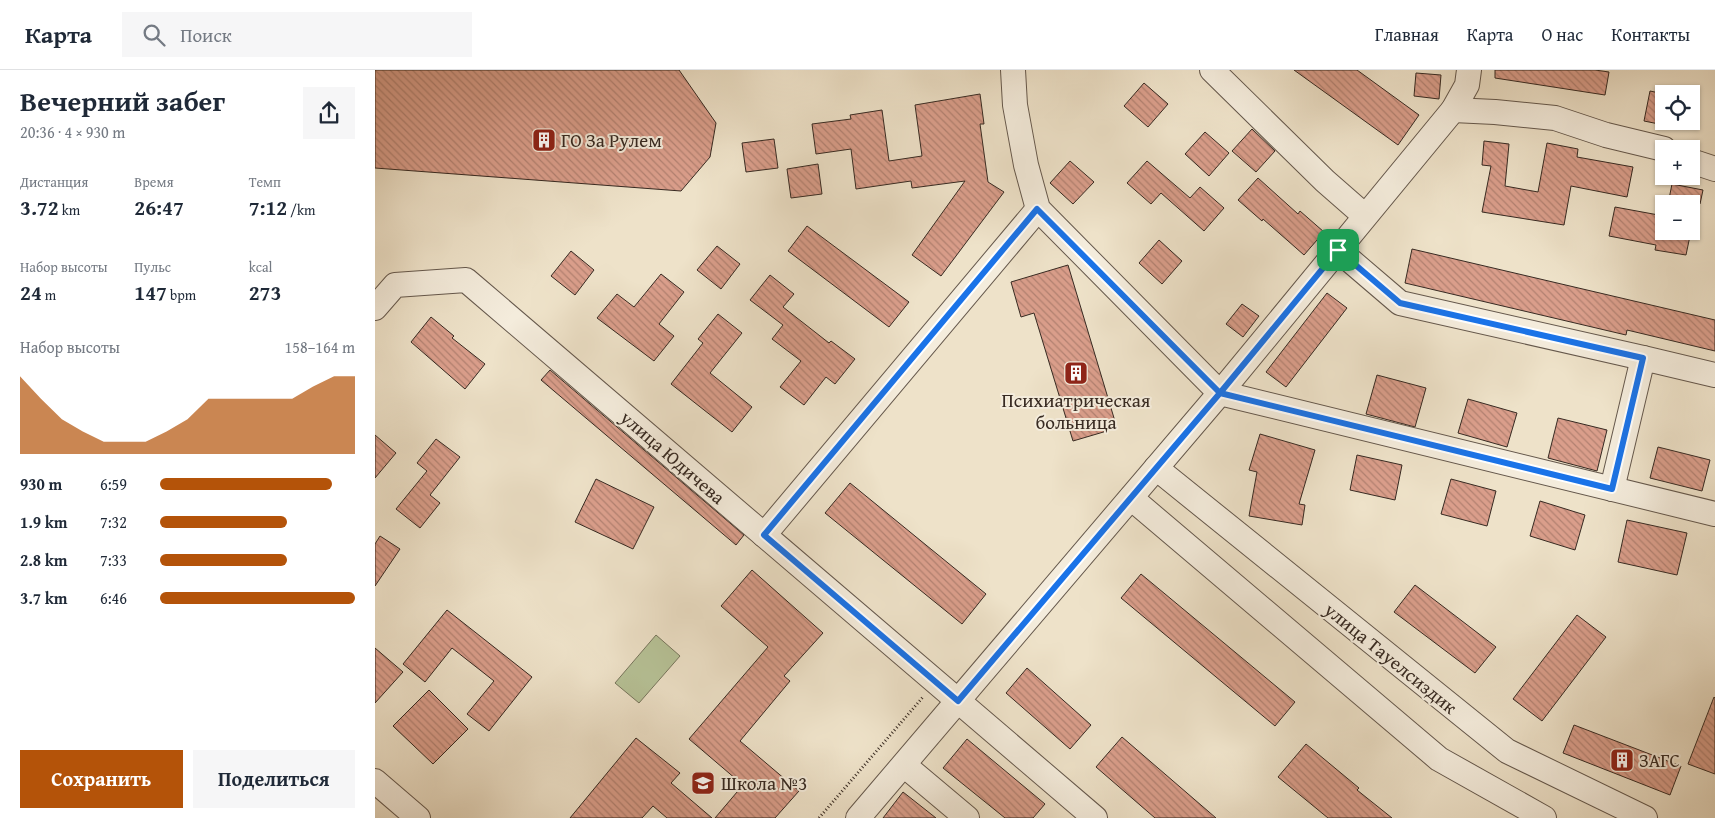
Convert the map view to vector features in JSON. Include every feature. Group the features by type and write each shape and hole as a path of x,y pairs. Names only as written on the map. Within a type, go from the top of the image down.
{"street":[{"path":"1013,70 1015,105 1026,165 1037,209 1220,393 1715,514"},
{"path":"1211,70 1325,182 1365,216"},
{"path":"858,818 1220,393 1453,110 1467,85 1469,70"},
{"path":"1453,110 1555,118 1606,135 1655,147"},
{"path":"1700,164 1715,170"},
{"path":"764,535 1037,209"},
{"path":"1338,250 1400,303 1715,374"},
{"name":"улица Юдичева","path":"375,308 395,285 466,280 1095,818"},
{"path":"1612,489 1643,358"},
{"name":"улица Тауелсиздик","path":"1156,468 1507,751 1645,818"},
{"path":"1131,498 1439,759 1544,818"},
{"path":"904,764 967,818"},
{"path":"375,781 418,818"}],"path":[{"path":"819,818 935,682"}],"green space":[{"path":"656,635 680,656 639,703 615,683"}],"building":[{"name":"ГО За Рулем","path":"375,70 679,70 716,123 710,157 681,191 375,168"},
{"path":"1294,70 1357,70 1419,115 1398,145"},
{"path":"1495,70 1595,70 1609,72 1605,95 1495,78"},
{"path":"1416,73 1441,75 1439,99 1414,96"},
{"path":"1144,83 1168,104 1148,127 1124,106"},
{"path":"1650,91 1655,92 1655,123 1644,121"},
{"path":"980,94 984,124 980,124 988,182 1004,192 941,276 912,255 965,181 912,188 911,181 856,189 851,149 816,154 812,124 851,119 850,115 882,110 889,161 922,156 915,105"},
{"path":"1252,129 1275,151 1256,172 1232,151"},
{"path":"1205,132 1229,153 1209,176 1185,154"},
{"path":"774,139 778,168 746,172 742,143"},
{"path":"1484,141 1509,144 1505,186 1538,192 1547,143 1578,149 1577,157 1633,167 1627,197 1571,186 1564,225 1482,212 1491,166 1482,165"},
{"path":"1070,161 1094,182 1073,204 1050,183"},
{"path":"1147,161 1190,198 1200,187 1224,208 1204,231 1161,193 1151,204 1127,183"},
{"path":"818,164 822,194 791,198 787,169"},
{"path":"1258,178 1298,214 1300,211 1324,232 1304,255 1238,200"},
{"path":"1672,185 1703,190 1700,204 1700,195 1670,195"},
{"path":"1615,207 1655,214 1655,240 1689,240 1686,255 1655,250 1656,245 1609,236"},
{"path":"807,226 909,302 889,327 788,251"},
{"path":"1159,240 1182,261 1162,284 1139,263"},
{"path":"717,246 740,264 721,289 697,270"},
{"path":"1412,249 1715,320 1715,351 1627,330 1626,335 1405,283"},
{"path":"571,251 594,270 575,295 551,276"},
{"name":"Психиатрическая больница","path":"1068,265 1117,428 1073,441 1034,313 1021,317 1011,282"},
{"path":"661,274 684,292 659,324 674,336 654,361 597,318 617,294 634,307"},
{"path":"770,275 794,294 783,307 829,343 831,341 855,359 835,384 826,377 804,405 780,387 801,361 772,339 783,325 750,300"},
{"path":"1327,293 1347,308 1286,387 1266,372"},
{"path":"1242,304 1259,316 1243,337 1226,324"},
{"path":"718,314 742,333 710,373 752,407 732,432 671,384 703,343 698,339"},
{"path":"431,317 454,336 452,338 485,364 465,389 411,342"},
{"path":"550,370 744,535 736,545 541,380"},
{"path":"1377,375 1426,388 1415,427 1366,414"},
{"path":"1468,399 1517,413 1507,447 1458,433"},
{"path":"1558,418 1607,430 1597,471 1548,458"},
{"path":"1260,434 1315,450 1299,504 1305,505 1302,525 1249,516 1257,472 1249,470"},
{"path":"375,435 396,453 375,478"},
{"path":"436,439 460,457 430,495 440,503 420,528 396,509 427,471 417,463"},
{"path":"1658,447 1710,460 1702,491 1650,478"},
{"path":"1357,455 1402,465 1395,500 1350,490"},
{"path":"596,479 654,507 633,549 575,522"},
{"path":"1451,479 1496,491 1487,526 1441,514"},
{"path":"850,483 986,594 962,624 825,513"},
{"path":"1540,501 1585,515 1575,550 1530,536"},
{"path":"1627,520 1687,533 1677,575 1618,562"},
{"path":"380,536 400,549 375,586 375,544"},
{"path":"752,570 823,633 784,676 790,681 740,741 799,791 775,818 715,818 743,785 689,739 768,647 721,606"},
{"path":"1141,574 1295,702 1275,726 1121,598"},
{"path":"1415,585 1496,647 1475,673 1394,612"},
{"path":"447,610 532,677 489,731 467,714 494,681 452,648 425,682 403,664"},
{"path":"1577,615 1606,637 1542,721 1513,699"},
{"path":"375,648 403,672 375,703"},
{"path":"1027,668 1091,725 1070,749 1006,693"},
{"path":"429,690 468,729 433,764 393,726"},
{"path":"1715,698 1715,774 1688,764"},
{"name":"ЗАГС","path":"1574,725 1681,766 1670,795 1563,753"},
{"path":"1122,737 1216,818 1155,818 1096,767"},
{"path":"636,738 680,773 671,783 712,818 667,818 653,806 642,818 570,818"},
{"path":"967,739 1045,804 1033,818 1005,818 943,768"},
{"path":"1306,744 1359,788 1357,790 1392,818 1328,818 1278,777"},
{"path":"903,792 936,818 883,818"}],"place":[{"name":"ГО За Рулем","path":"544,140"},
{"name":"Психиатрическая больница","path":"1076,373"},
{"name":"ЗАГС","path":"1622,760"},
{"name":"Школа №3","path":"703,783"}],"route":[{"path":"1338,250 1220,393 1037,209 764,535 958,701 1220,393 1612,489 1643,358 1400,303 1338,250"}]}
